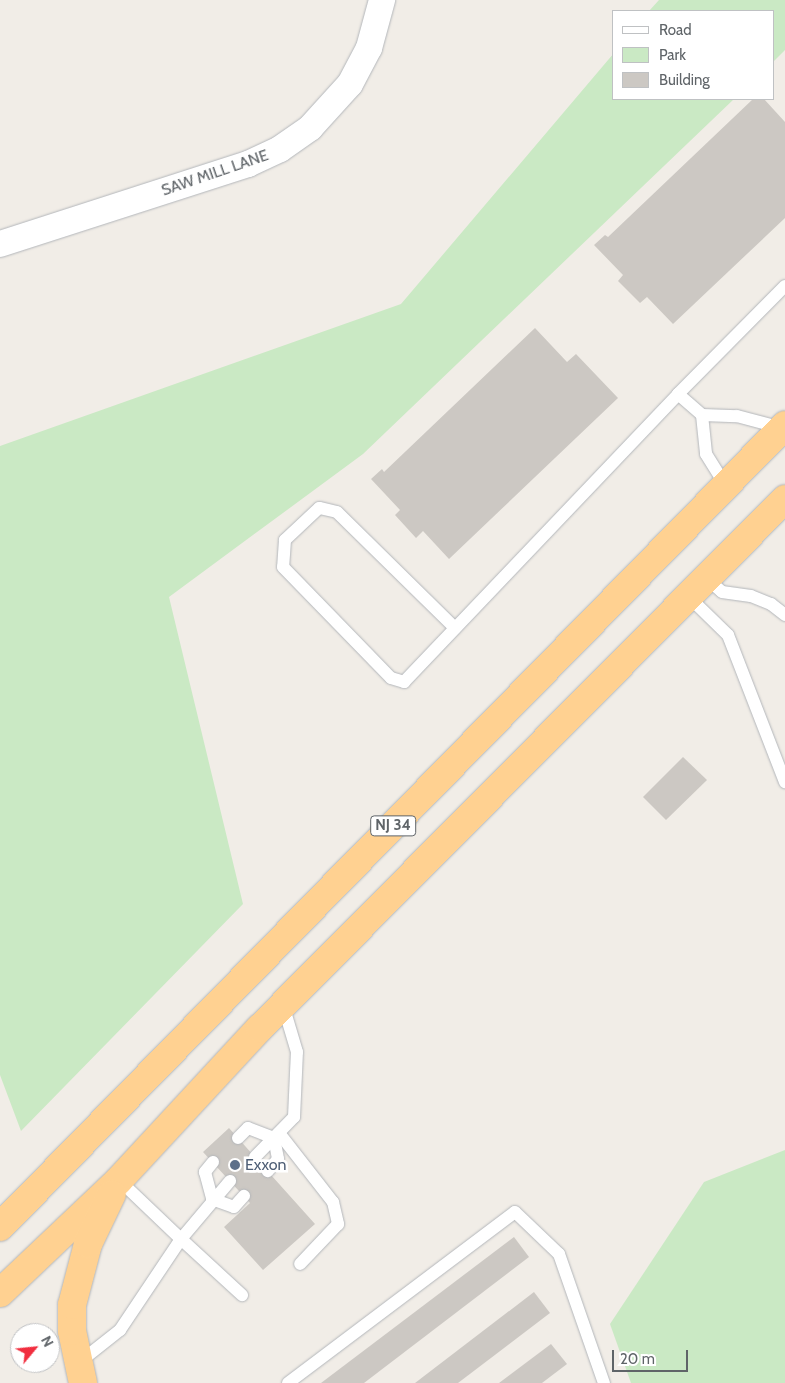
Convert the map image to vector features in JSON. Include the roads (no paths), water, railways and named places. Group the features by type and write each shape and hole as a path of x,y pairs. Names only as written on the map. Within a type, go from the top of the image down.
{"highway":[{"name":"NJ 34","path":"0,1227 784,427"},
{"name":"NJ 34","path":"0,1293 119,1180 283,1005 785,499"},
{"path":"80,1374 72,1331 78,1275 88,1244 119,1180"}],"street":[{"name":"SAW MILL LANE","path":"0,244 248,164 280,149 310,128 350,84 369,48 382,0"}],"lane":[{"path":"455,628 337,512 319,508 284,540 283,567 391,678 404,682 678,394 785,286"},
{"path":"678,394 702,415 737,416 784,427"},
{"path":"702,415 706,454 726,486"},
{"path":"697,587 764,601 785,615"},
{"path":"697,587 728,634 785,782"},
{"path":"255,1157 294,1117 297,1052 283,1005"},
{"path":"238,1138 248,1128 276,1136 333,1202 338,1224 300,1264"},
{"path":"268,1172 278,1159 276,1136"},
{"path":"212,1199 205,1172 213,1162"},
{"path":"119,1180 242,1295"},
{"path":"80,1374 120,1330 181,1239 212,1199 230,1181"},
{"path":"212,1199 234,1207 244,1196"},
{"path":"288,1383 515,1212 559,1254 604,1383"}],"place":[{"name":"Exxon","path":"235,1165"}]}
